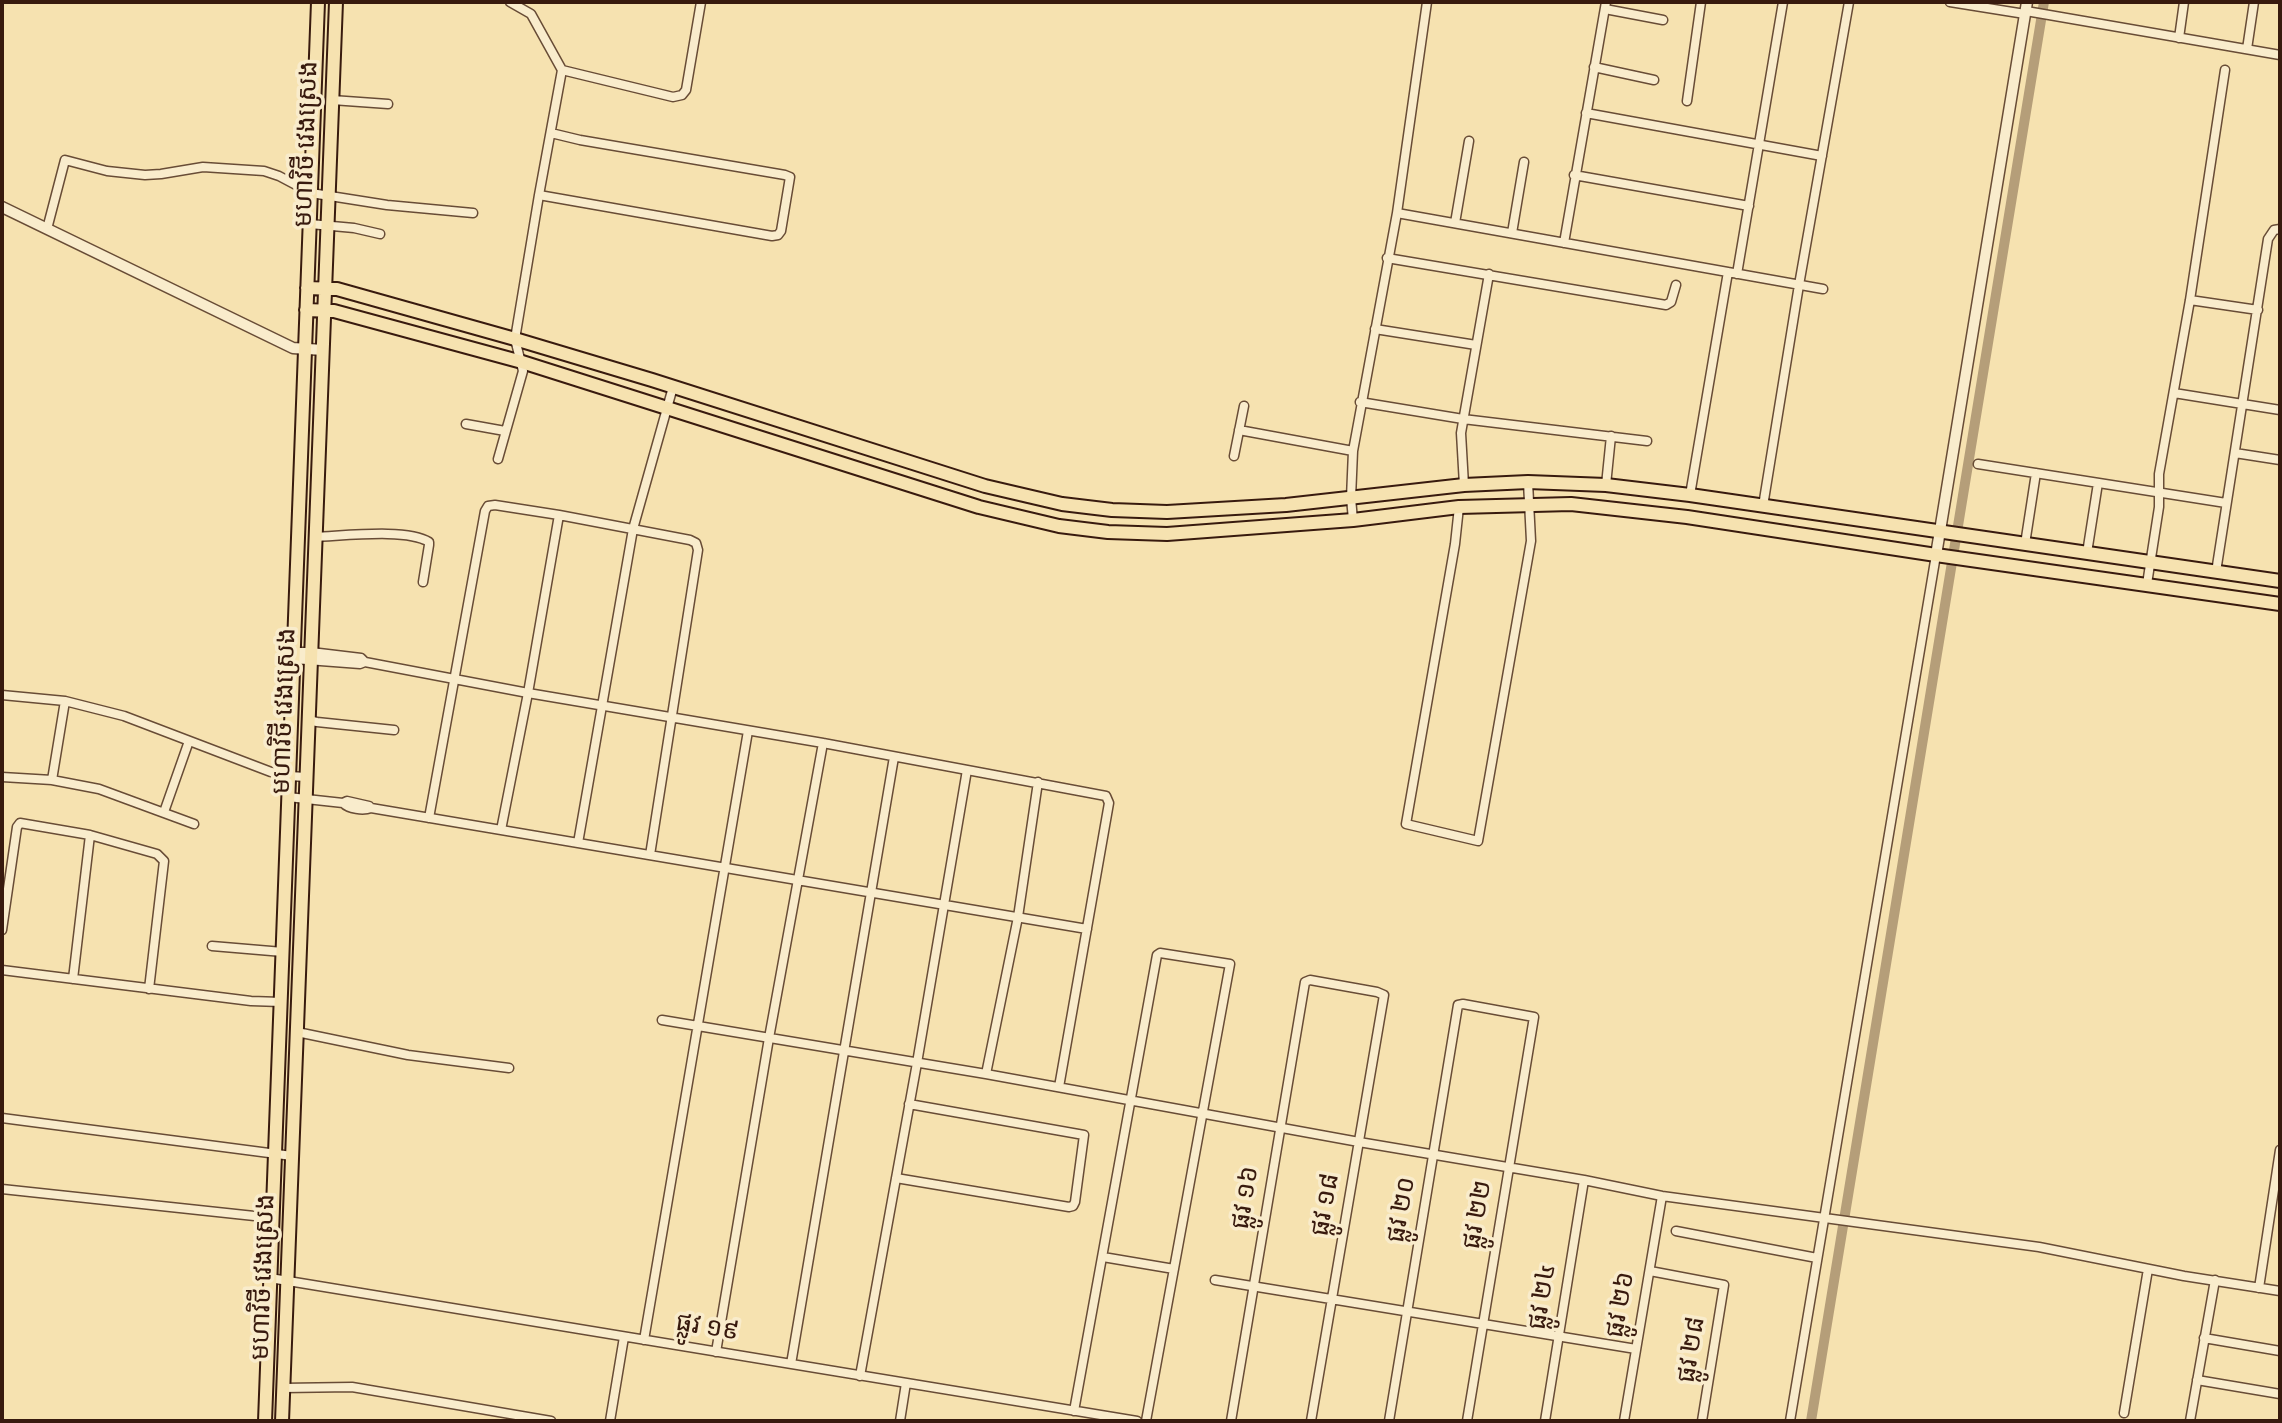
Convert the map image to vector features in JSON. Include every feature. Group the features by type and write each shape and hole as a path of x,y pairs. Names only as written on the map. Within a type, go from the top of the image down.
{"main road":[{"name":"មហាវិថី វេងស្រេង","path":"265,1421 318,2"},
{"name":"មហាវិថី វេងស្រេង","path":"282,1421 336,2"},
{"path":"307,288 337,289 515,339 904,462 1012,493 1062,504 1112,510 1167,512 1351,498 1464,485 1528,482 1606,485 2280,580"},
{"path":"306,310 334,311 522,362 759,439 1007,514 1059,526 1108,532 1167,534 1353,520 1459,507 1529,504 1608,506 2280,604"},
{"path":"1007,514 1012,493"},
{"path":"1108,532 1112,510"}],"street":[{"path":"498,458 523,371 515,339 562,70 530,13 510,2"},
{"path":"562,70 673,97 682,96 687,90 701,2"},
{"path":"1353,520 1353,451 1360,402 1397,213 1427,2"},
{"path":"1687,101 1701,2"},
{"path":"1690,495 1732,273 1749,206 1783,2"},
{"path":"1763,506 1849,2"},
{"path":"1950,2 2031,10 2280,55"},
{"path":"2179,37 2184,2"},
{"path":"2247,49 2254,2"},
{"path":"1564,243 1605,5 1663,20"},
{"path":"1790,1421 1817,1258 1948,556 2031,10"},
{"path":"1594,67 1654,80"},
{"path":"2147,584 2159,507 2159,474 2190,300 2225,70"},
{"path":"332,100 388,104"},
{"path":"1586,113 1822,156"},
{"path":"539,195 772,236 778,235 790,186 790,177 785,175 551,133"},
{"path":"1455,223 1469,142"},
{"path":"47,229 65,160 107,172 145,175 203,167 255,170 279,176 311,193 387,205 473,213"},
{"path":"1512,233 1524,162"},
{"path":"1574,175 1749,206"},
{"path":"2,207 293,348 323,350"},
{"path":"1397,213 1823,289"},
{"path":"310,223 380,234"},
{"path":"2216,572 2270,235 2274,230 2280,229"},
{"path":"1387,258 1666,304 1671,302 1676,285"},
{"path":"1464,485 1461,433 1489,274"},
{"path":"2190,300 2258,310"},
{"path":"1375,330 1476,345"},
{"path":"578,843 633,529 673,387"},
{"path":"2174,393 2280,410"},
{"path":"1360,402 1463,419 1647,440"},
{"path":"1234,456 1244,406"},
{"path":"466,424 505,431"},
{"path":"1239,430 1353,451"},
{"path":"1606,485 1611,436"},
{"path":"2235,453 2280,460"},
{"path":"1978,464 2226,503"},
{"path":"2025,544 2036,473"},
{"path":"1459,507 1455,544 1406,824 1478,841 1531,541 1528,482"},
{"path":"2087,553 2098,483"},
{"path":"429,818 485,511 488,506 495,505 559,515 690,540 696,543 698,550 650,855"},
{"path":"501,830 559,515"},
{"path":"315,537 406,534 426,540 429,545 423,582"},
{"path":"294,656 311,655 360,664 365,662 1106,796 1109,803 1059,1087"},
{"path":"2,695 65,701 124,716 271,772 306,777"},
{"path":"52,780 65,701"},
{"path":"308,720 394,730"},
{"path":"644,1340 748,731"},
{"path":"164,812 189,741"},
{"path":"716,1352 769,1038 823,743"},
{"path":"791,1364 894,757"},
{"path":"860,1376 967,770"},
{"path":"2,777 52,780 99,789 194,824"},
{"path":"986,1074 1018,917 1038,782"},
{"path":"288,797 343,803 347,807 367,810 371,808 1087,929"},
{"path":"2,930 17,827 20,823 90,835 157,854 164,861 149,989"},
{"path":"73,979 90,835"},
{"path":"212,946 282,952"},
{"path":"1074,1411 1158,953 1230,964 1230,967 1146,1421"},
{"path":"2,970 251,1002 281,1002"},
{"name":"ផ្លូវ ១៦","path":"1231,1421 1305,982 1384,995"},
{"name":"ផ្លូវ ១៨","path":"1311,1421 1384,995"},
{"name":"ផ្លូវ ២២","path":"1458,1005 1534,1017 1467,1421"},
{"name":"ផ្លូវ ២០","path":"1389,1421 1458,1005"},
{"path":"662,1020 1203,1112 1662,1196 2039,1247 2148,1269 2280,1290"},
{"path":"297,1032 408,1055 509,1068"},
{"path":"895,1178 1069,1207 1075,1202 1084,1135 909,1104"},
{"path":"2,1118 292,1156"},
{"path":"2259,1288 2280,1150"},
{"name":"ផ្លូវ ២៤","path":"1545,1421 1584,1180"},
{"path":"2,1189 272,1218"},
{"name":"ផ្លូវ ២៦","path":"1624,1421 1662,1196"},
{"path":"1676,1231 1817,1258"},
{"path":"1103,1257 1174,1269"},
{"path":"2124,1413 2148,1269"},
{"name":"ផ្លូវ ២៨","path":"1650,1271 1724,1285 1702,1421"},
{"name":"ផ្លូវ ១៩","path":"270,1278 1137,1421"},
{"path":"1214,1280 1636,1349"},
{"path":"2190,1421 2215,1280"},
{"path":"610,1421 624,1337"},
{"path":"2204,1338 2280,1351"},
{"path":"2197,1381 2280,1394"},
{"path":"900,1421 906,1383"},
{"path":"283,1388 352,1388 551,1421"}],"waterway":[{"path":"1811,1421 2044,2"}]}
